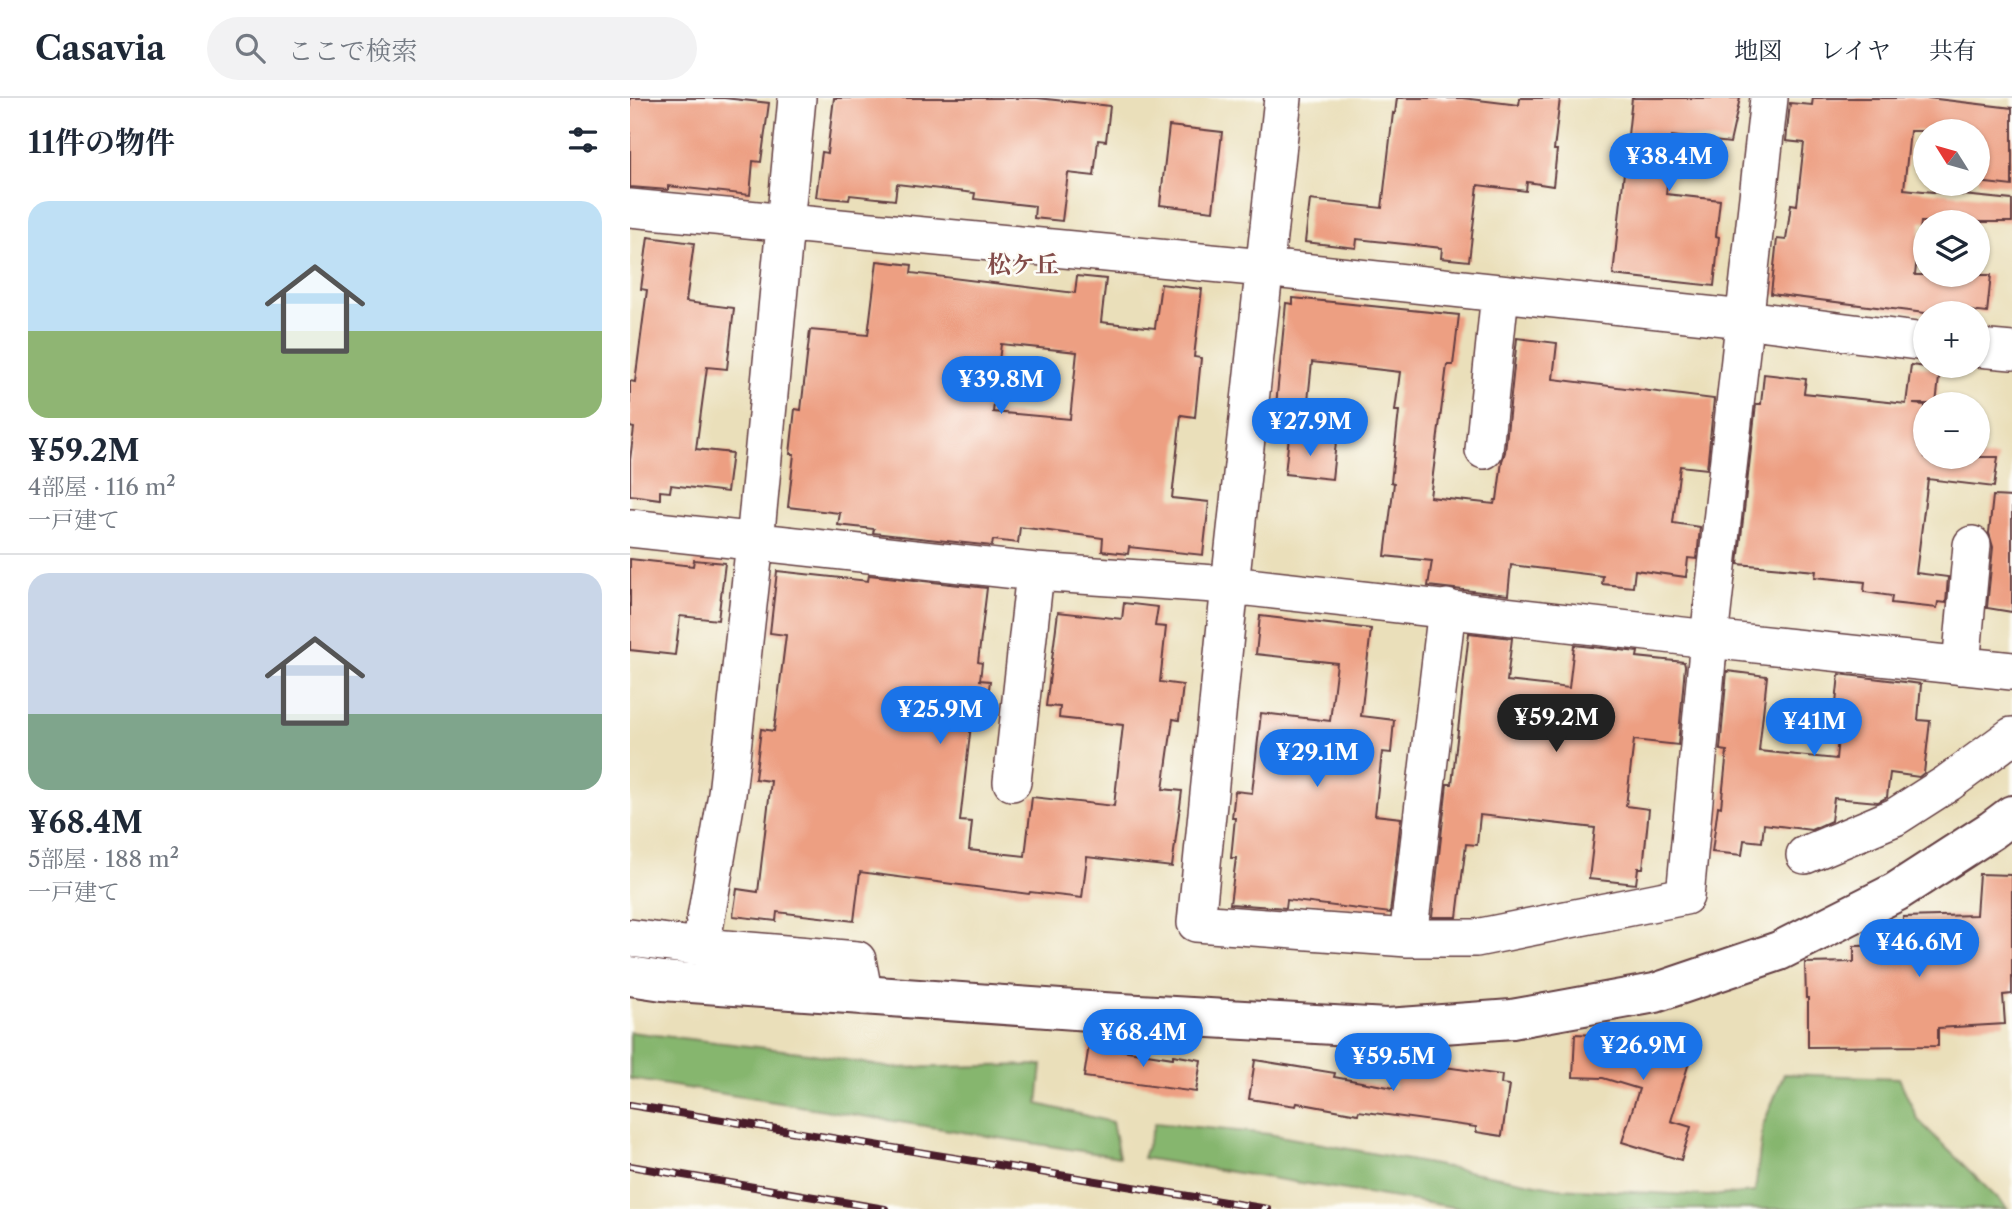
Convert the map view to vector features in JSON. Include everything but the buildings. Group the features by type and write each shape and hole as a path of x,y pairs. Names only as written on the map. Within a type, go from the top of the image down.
{"street":[{"path":"701,947 727,794 755,542 797,98"},
{"path":"1283,98 1196,923 1408,938 1476,938 1685,896 1709,639 1769,98"},
{"path":"630,208 1264,268 1744,319 1913,340"},
{"path":"1484,450 1500,293"},
{"path":"1990,349 2012,351"},
{"path":"630,528 1035,572 1230,585 2012,671"},
{"path":"1961,666 1972,545"},
{"path":"1012,782 1035,572"},
{"path":"1408,938 1447,608"},
{"path":"1805,855 1895,817 1948,783 2012,736"},
{"path":"630,976 663,981 864,996 1387,1028 1512,1019 1655,993 1779,951 1896,892 2012,815"},
{"path":"630,938 701,947 857,960 864,996"}],"green space":[{"path":"630,1032 808,1053 891,1068 1042,1065 1038,1104 1112,1122 1119,1157 630,1079"},
{"path":"1784,1074 1899,1078 1918,1120 2008,1209 1466,1209 1143,1158 1155,1123 1269,1134 1558,1188 1708,1196 1755,1192 1763,1125"}],"railway":[{"path":"630,1105 1268,1209"},
{"path":"630,1166 885,1209"}],"district":[{"name":"松ケ丘","path":"1023,265"}]}
